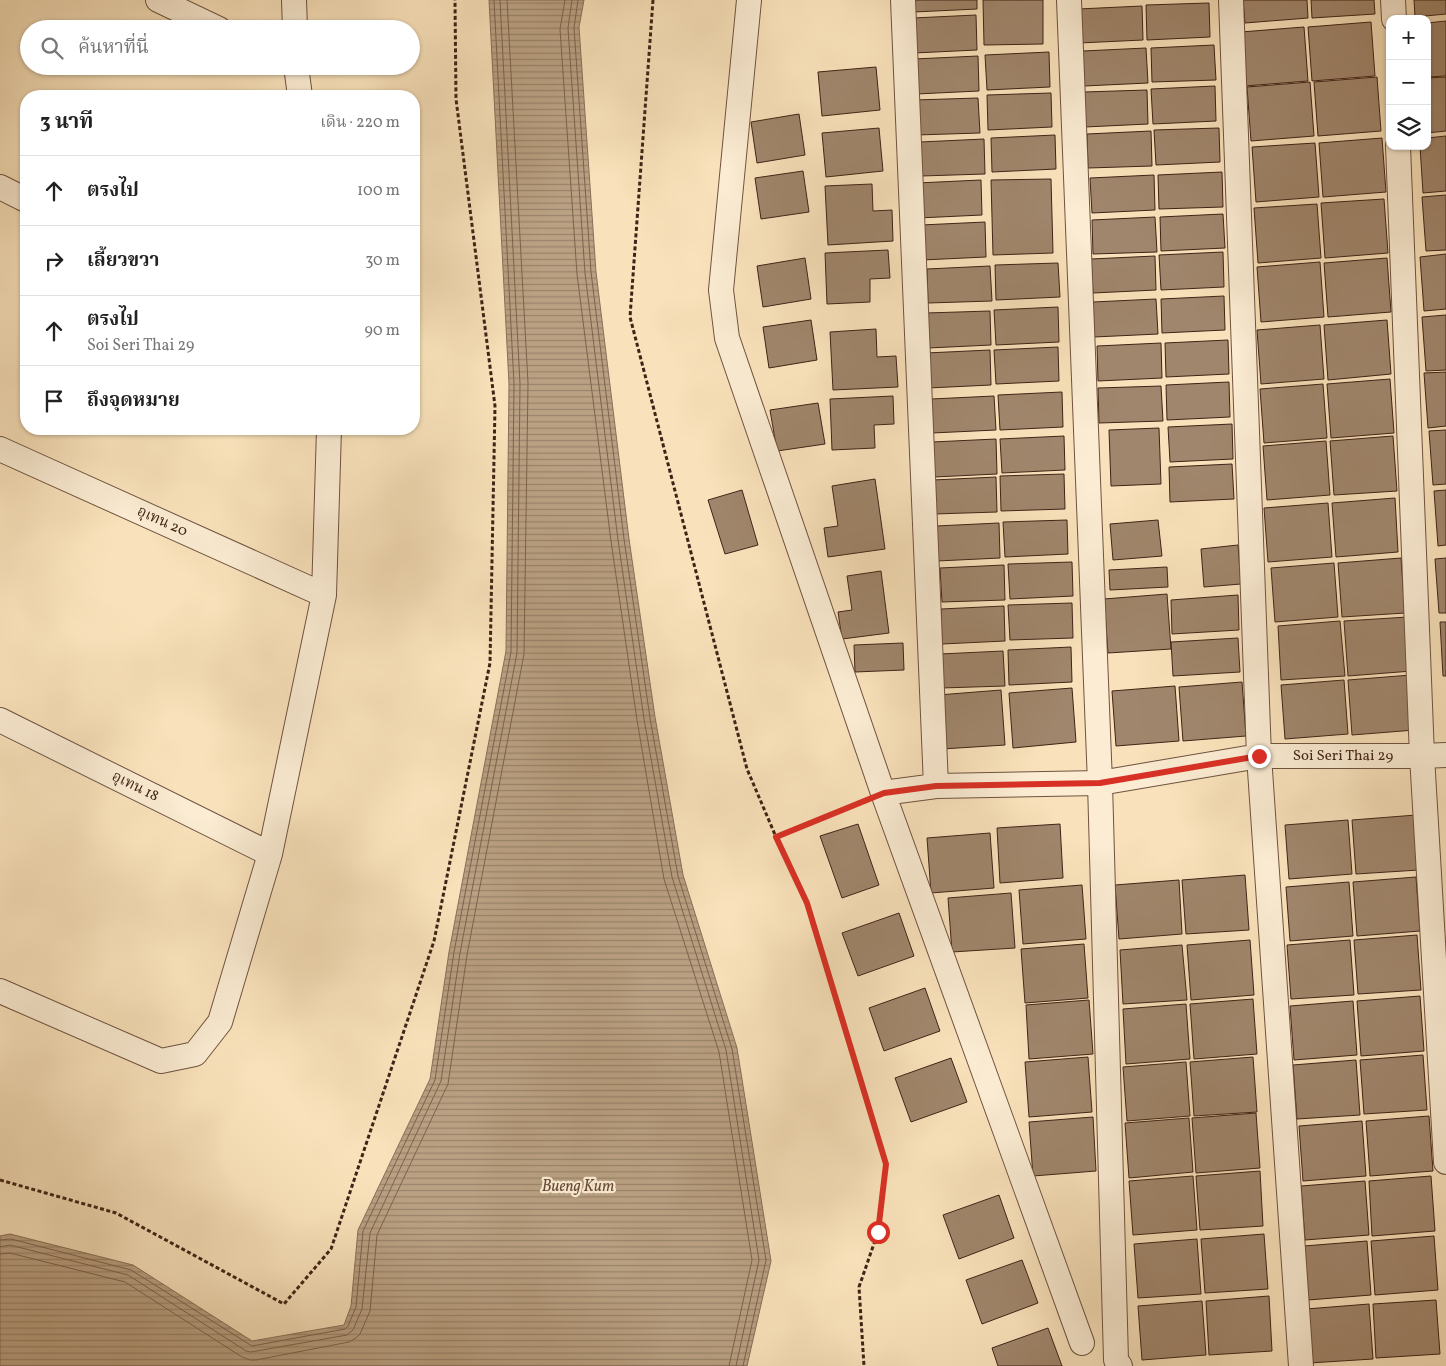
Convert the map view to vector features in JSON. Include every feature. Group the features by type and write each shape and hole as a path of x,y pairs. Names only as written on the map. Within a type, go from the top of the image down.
{"street":[{"path":"158,0 201,20"},
{"path":"294,0 295,20"},
{"path":"749,0 721,290 727,338 884,793 1082,1343"},
{"path":"903,0 936,786"},
{"path":"1069,0 1100,783 1116,1360 1120,1366"},
{"path":"1231,0 1259,756 1301,1366"},
{"path":"1393,0 1394,15"},
{"path":"297,75 299,90"},
{"path":"1398,150 1422,756 1446,1162"},
{"path":"0,187 20,197"},
{"path":"4,996 161,1061 195,1054 220,1022 270,854 324,595 329,435"},
{"name":"อุเทน 20","path":"0,449 324,595"},
{"name":"อุเทน 18","path":"0,720 270,854"},
{"name":"Soi Seri Thai 29","path":"884,793 936,786 1100,783 1259,756 1446,755"}],"path":[{"path":"0,1180 116,1213 284,1304 331,1249 434,942 490,664 495,406 456,99 455,0"},
{"path":"653,0 630,317 747,769 807,903 886,1164 878,1232 859,1287 864,1366"},
{"path":"776,837 884,793"}],"water":[{"name":"Bueng Kum","path":"489,0 584,0 579,27 596,272 629,539 655,717 683,875 737,1048 771,1261 747,1366 0,1366 0,1236 10,1234 133,1265 252,1341 344,1325 351,1306 358,1230 430,1079 449,952 506,651 509,384"}],"building":[{"path":"913,0 977,0 977,9 914,12"},
{"path":"983,0 1043,0 1043,44 984,45"},
{"path":"1243,0 1307,0 1308,18 1245,23"},
{"path":"1311,0 1374,0 1375,14 1312,18"},
{"path":"1414,0 1446,0 1446,14 1415,15"},
{"path":"1209,3 1210,37 1147,40 1146,5"},
{"path":"1142,6 1143,40 1079,43 1078,9"},
{"path":"976,15 977,50 914,53 913,18"},
{"path":"1446,21 1446,76 1431,77 1431,23"},
{"path":"1371,22 1375,76 1312,81 1308,27"},
{"path":"1304,27 1308,81 1245,86 1241,32"},
{"path":"1214,45 1216,80 1152,82 1151,48"},
{"path":"1146,48 1148,83 1084,86 1083,51"},
{"path":"1049,52 1050,87 987,90 985,55"},
{"path":"978,56 979,91 916,94 914,59"},
{"path":"876,67 880,110 822,116 818,72"},
{"path":"1377,77 1381,131 1318,136 1314,82"},
{"path":"1446,77 1446,131 1431,133 1431,78"},
{"path":"1310,82 1314,136 1251,141 1247,87"},
{"path":"1215,86 1216,121 1153,124 1151,89"},
{"path":"1147,90 1148,124 1085,127 1084,92"},
{"path":"1051,93 1052,127 988,130 987,95"},
{"path":"978,98 980,133 916,135 915,100"},
{"path":"799,114 805,155 757,163 751,122"},
{"path":"879,128 883,171 826,177 822,133"},
{"path":"1219,128 1220,162 1156,165 1154,130"},
{"path":"1151,131 1152,166 1088,168 1087,134"},
{"path":"1055,135 1056,169 992,172 991,138"},
{"path":"1446,136 1446,191 1423,193 1420,150 1431,150 1431,138"},
{"path":"1382,138 1386,192 1323,197 1319,143"},
{"path":"984,139 985,174 921,176 920,142"},
{"path":"1315,143 1319,197 1256,202 1252,147"},
{"path":"803,171 809,212 761,219 755,178"},
{"path":"1222,172 1223,207 1159,209 1158,175"},
{"path":"1154,175 1155,210 1092,213 1090,178"},
{"path":"1051,179 1053,253 993,255 991,180"},
{"path":"981,180 982,215 918,218 917,183"},
{"path":"872,184 873,211 892,210 893,241 828,245 825,186"},
{"path":"1446,195 1446,250 1426,251 1422,197"},
{"path":"1384,199 1388,253 1325,258 1321,203"},
{"path":"1317,204 1321,258 1258,263 1254,208"},
{"path":"1223,214 1225,248 1161,251 1160,217"},
{"path":"1155,217 1157,252 1093,254 1092,220"},
{"path":"985,222 986,257 922,260 921,225"},
{"path":"888,250 890,278 870,279 870,302 827,304 825,253"},
{"path":"1223,252 1224,287 1161,290 1159,255"},
{"path":"1446,254 1446,309 1424,311 1420,257"},
{"path":"1155,256 1156,290 1093,293 1091,259"},
{"path":"805,258 811,299 763,307 757,266"},
{"path":"1387,258 1391,312 1328,317 1324,263"},
{"path":"1320,262 1324,317 1261,322 1257,267"},
{"path":"1058,263 1060,297 996,300 995,265"},
{"path":"990,266 992,301 928,303 927,269"},
{"path":"1224,296 1225,330 1162,333 1161,299"},
{"path":"1156,299 1158,334 1094,337 1093,302"},
{"path":"1058,307 1059,342 996,345 994,310"},
{"path":"990,311 991,345 928,348 926,313"},
{"path":"1446,315 1446,370 1426,371 1422,317"},
{"path":"811,320 817,360 769,368 763,327"},
{"path":"1387,320 1391,374 1328,380 1324,325"},
{"path":"1320,325 1324,379 1261,384 1257,330"},
{"path":"876,329 877,357 896,356 898,387 833,390 830,332"},
{"path":"1228,340 1229,374 1166,377 1165,343"},
{"path":"1161,343 1162,378 1098,381 1097,346"},
{"path":"1058,347 1059,381 996,384 994,350"},
{"path":"990,350 991,385 928,388 926,353"},
{"path":"1446,372 1446,426 1428,428 1424,373"},
{"path":"1390,379 1394,433 1331,438 1327,384"},
{"path":"1229,382 1230,417 1167,420 1166,385"},
{"path":"1323,384 1327,438 1264,443 1260,389"},
{"path":"1161,386 1163,421 1099,423 1098,388"},
{"path":"1062,392 1063,427 1000,430 998,395"},
{"path":"893,396 894,424 874,425 875,448 832,450 830,399"},
{"path":"994,396 996,430 932,433 931,399"},
{"path":"818,403 825,444 777,451 770,410"},
{"path":"1232,424 1233,459 1170,462 1168,427"},
{"path":"1159,428 1161,484 1111,486 1109,430"},
{"path":"1446,430 1446,484 1433,485 1429,431"},
{"path":"1064,436 1065,470 1002,473 1000,439"},
{"path":"1393,436 1397,491 1334,495 1330,441"},
{"path":"996,439 997,474 934,477 932,442"},
{"path":"1326,441 1330,495 1267,500 1263,446"},
{"path":"1232,464 1234,499 1170,502 1169,467"},
{"path":"1064,474 1065,509 1001,511 1000,476"},
{"path":"996,477 997,512 934,514 933,480"},
{"path":"875,479 885,549 828,557 824,528 838,526 832,486"},
{"path":"742,490 758,545 725,554 708,500"},
{"path":"1446,490 1446,545 1438,546 1434,491"},
{"path":"1395,498 1398,552 1336,557 1332,503"},
{"path":"1328,503 1332,557 1268,562 1264,508"},
{"path":"1067,520 1068,554 1005,557 1003,522"},
{"path":"1158,520 1162,556 1113,560 1110,524"},
{"path":"999,523 1000,558 937,561 936,526"},
{"path":"1238,545 1241,584 1204,587 1201,549"},
{"path":"1401,558 1405,613 1342,617 1338,563"},
{"path":"1446,558 1446,613 1439,613 1435,559"},
{"path":"1072,562 1073,596 1010,599 1008,564"},
{"path":"1334,563 1338,617 1275,622 1271,568"},
{"path":"1004,565 1005,600 942,602 940,568"},
{"path":"1167,567 1168,587 1110,590 1109,570"},
{"path":"881,571 889,633 842,639 838,612 852,610 847,576"},
{"path":"1167,594 1171,649 1108,653 1104,599"},
{"path":"1238,595 1239,630 1172,634 1171,600"},
{"path":"1072,603 1073,638 1010,640 1008,605"},
{"path":"1004,606 1005,641 942,644 941,609"},
{"path":"1408,617 1412,671 1348,676 1344,621"},
{"path":"1340,621 1345,676 1281,680 1278,626"},
{"path":"1440,622 1446,622 1446,676 1443,676"},
{"path":"1238,638 1240,672 1173,676 1171,642"},
{"path":"903,643 904,670 855,672 854,645"},
{"path":"1071,647 1072,682 1009,685 1008,650"},
{"path":"1003,651 1005,686 941,688 940,654"},
{"path":"1411,675 1415,730 1352,735 1348,680"},
{"path":"1344,680 1348,734 1285,739 1281,685"},
{"path":"1242,682 1246,736 1183,741 1179,687"},
{"path":"1175,686 1179,741 1116,746 1112,691"},
{"path":"1072,688 1076,742 1013,748 1009,693"},
{"path":"1001,690 1005,745 942,749 938,695"},
{"path":"1416,815 1419,870 1356,874 1352,820"},
{"path":"1348,820 1352,874 1289,879 1285,825"},
{"path":"858,824 879,885 842,898 820,836"},
{"path":"1060,824 1063,878 1000,883 997,828"},
{"path":"990,833 994,888 931,893 927,838"},
{"path":"1245,875 1249,930 1186,934 1182,880"},
{"path":"1416,877 1420,931 1357,936 1353,882"},
{"path":"1179,880 1182,934 1119,939 1115,885"},
{"path":"1349,882 1353,936 1290,941 1286,887"},
{"path":"1082,885 1086,939 1023,944 1019,890"},
{"path":"1011,893 1015,948 952,952 948,898"},
{"path":"899,913 914,956 858,976 842,933"},
{"path":"1417,935 1421,990 1358,994 1354,940"},
{"path":"1250,940 1254,995 1191,1000 1187,945"},
{"path":"1350,940 1354,995 1291,999 1287,945"},
{"path":"1084,944 1088,998 1025,1003 1021,949"},
{"path":"1182,945 1187,1000 1123,1004 1120,950"},
{"path":"925,988 940,1031 884,1051 869,1008"},
{"path":"1420,996 1424,1051 1361,1056 1357,1001"},
{"path":"1253,999 1257,1054 1194,1059 1190,1004"},
{"path":"1089,1000 1093,1054 1029,1059 1026,1005"},
{"path":"1353,1001 1357,1055 1294,1060 1290,1006"},
{"path":"1186,1004 1190,1059 1126,1064 1123,1009"},
{"path":"1423,1055 1427,1110 1364,1114 1360,1060"},
{"path":"1088,1057 1092,1112 1029,1117 1025,1062"},
{"path":"1253,1057 1257,1112 1194,1116 1190,1062"},
{"path":"951,1058 967,1102 911,1122 895,1078"},
{"path":"1356,1060 1360,1115 1297,1119 1293,1065"},
{"path":"1186,1062 1190,1116 1127,1121 1123,1067"},
{"path":"1256,1113 1260,1168 1196,1173 1192,1118"},
{"path":"1429,1116 1433,1171 1370,1176 1366,1121"},
{"path":"1093,1117 1096,1171 1033,1176 1029,1122"},
{"path":"1189,1118 1193,1172 1129,1178 1125,1123"},
{"path":"1362,1121 1366,1176 1303,1181 1299,1126"},
{"path":"1260,1171 1263,1226 1200,1230 1196,1176"},
{"path":"1193,1176 1197,1230 1133,1235 1129,1181"},
{"path":"1431,1176 1435,1231 1372,1236 1369,1181"},
{"path":"1365,1181 1369,1235 1305,1240 1301,1186"},
{"path":"999,1195 1014,1238 959,1259 943,1215"},
{"path":"1264,1234 1268,1289 1205,1293 1201,1239"},
{"path":"1434,1236 1438,1290 1375,1295 1371,1241"},
{"path":"1197,1239 1201,1294 1138,1298 1134,1244"},
{"path":"1367,1241 1371,1295 1308,1300 1304,1246"},
{"path":"1022,1260 1038,1303 982,1324 966,1280"},
{"path":"1269,1296 1272,1351 1209,1355 1206,1301"},
{"path":"1436,1300 1440,1354 1376,1358 1373,1304"},
{"path":"1202,1301 1206,1355 1142,1360 1138,1306"},
{"path":"1369,1304 1373,1359 1309,1363 1306,1309"},
{"path":"1048,1328 1062,1366 998,1366 992,1348"}],"route":[{"path":"878,1232 886,1164 807,903 776,837 884,793 936,786 1100,783 1259,756"}]}
